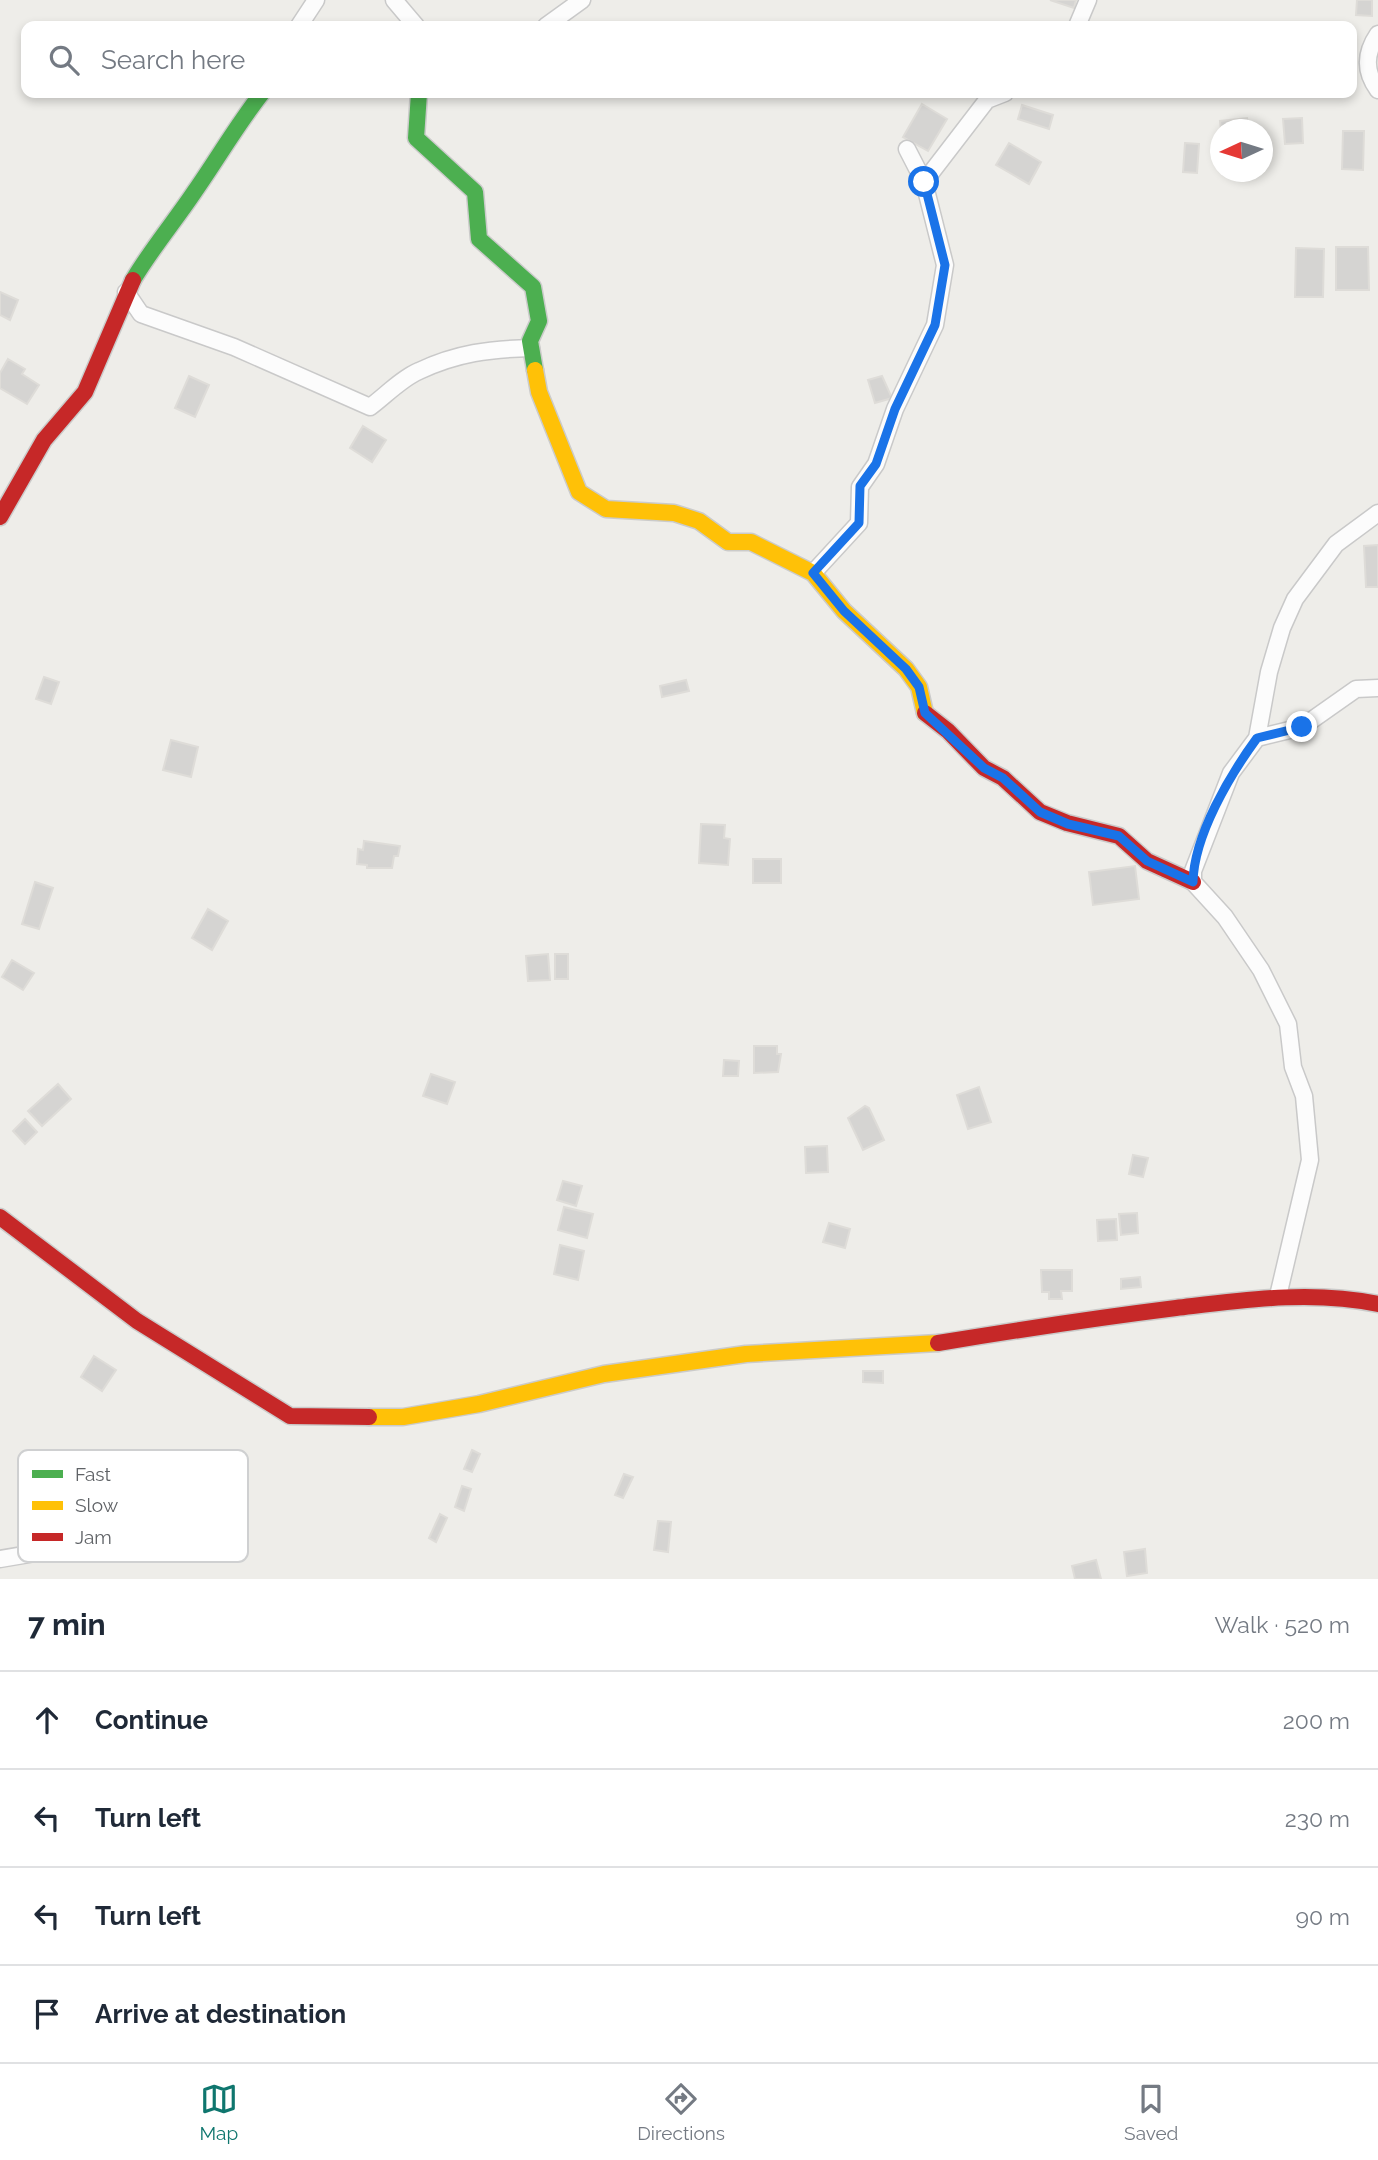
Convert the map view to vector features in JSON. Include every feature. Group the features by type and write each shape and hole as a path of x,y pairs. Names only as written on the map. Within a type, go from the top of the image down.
{"street":[{"path":"302,21 316,0"},
{"path":"394,0 412,21"},
{"path":"553,21 582,0"},
{"path":"1079,21 1088,0"},
{"path":"1378,34 1370,46 1367,66 1368,76 1378,89"},
{"path":"0,517 44,440 85,393 125,292 153,246 195,191 230,134 258,98"},
{"path":"419,98 416,138 475,192 479,239 533,287 540,321 530,341 539,392 579,492 606,509 674,513 699,521 728,542 751,542 813,573 844,611 906,669 919,687 925,713 984,768 1003,778 1040,812 1068,824 1119,836 1147,861 1193,882 1225,917 1261,970 1287,1024 1293,1067 1304,1096 1310,1160 1278,1296"},
{"path":"924,182 987,100 992,98"},
{"path":"813,573 859,523 860,486 876,464 895,409 935,325 945,265 924,182 907,149"},
{"path":"125,292 141,314 234,347 370,408 417,371 485,349 531,348"},
{"path":"1193,882 1205,835 1231,773 1257,738 1269,672 1282,628 1295,599 1336,544 1378,513"},
{"path":"1257,738 1302,727 1356,689 1378,688"},
{"path":"0,1216 137,1321 290,1416 402,1417 479,1404 604,1374 746,1354 918,1346 1070,1321 1278,1296 1350,1298 1378,1304"},
{"path":"0,1559 18,1556"}],"building":[{"path":"1050,0 1076,0 1074,8"},
{"path":"1357,0 1372,0 1372,16 1356,15"},
{"path":"922,104 947,119 928,151 903,137"},
{"path":"1022,105 1053,115 1049,129 1018,119"},
{"path":"1302,118 1303,143 1285,144 1283,119"},
{"path":"1343,131 1364,131 1363,170 1342,169"},
{"path":"1009,143 1041,162 1029,184 996,165"},
{"path":"1185,143 1199,144 1197,173 1183,172"},
{"path":"1336,247 1368,247 1369,290 1336,290"},
{"path":"1296,248 1324,249 1323,297 1295,297"},
{"path":"0,292 18,300 10,320 0,315"},
{"path":"8,359 25,369 22,374 39,385 27,404 0,388 0,373"},
{"path":"189,376 209,385 195,417 175,408"},
{"path":"882,376 892,398 875,403 868,380"},
{"path":"363,426 386,440 372,462 350,448"},
{"path":"1378,545 1378,587 1366,587 1364,546"},
{"path":"44,677 59,682 51,704 36,699"},
{"path":"686,680 689,691 662,697 660,686"},
{"path":"171,740 198,747 191,777 163,770"},
{"path":"701,824 725,825 724,838 730,839 728,865 699,863"},
{"path":"364,841 400,846 398,856 394,856 392,868 367,868 367,865 357,864 358,849 363,850"},
{"path":"753,859 781,859 781,883 753,883"},
{"path":"1135,866 1139,899 1093,905 1089,872"},
{"path":"35,882 53,888 39,929 22,924"},
{"path":"208,909 228,921 212,950 192,938"},
{"path":"548,954 550,980 528,981 526,956"},
{"path":"555,954 568,954 568,979 555,979"},
{"path":"12,960 34,973 23,990 2,977"},
{"path":"754,1046 777,1046 777,1054 781,1054 778,1072 754,1073"},
{"path":"724,1060 739,1061 738,1076 723,1076"},
{"path":"431,1074 455,1082 447,1104 423,1096"},
{"path":"58,1084 71,1099 42,1126 28,1111"},
{"path":"979,1087 991,1122 968,1129 957,1095"},
{"path":"865,1106 869,1108 884,1140 863,1150 848,1118"},
{"path":"25,1119 37,1132 25,1144 13,1131"},
{"path":"827,1146 828,1172 806,1173 805,1147"},
{"path":"1133,1155 1148,1158 1143,1177 1129,1174"},
{"path":"563,1181 582,1186 576,1206 557,1200"},
{"path":"564,1207 593,1214 587,1238 558,1230"},
{"path":"1137,1213 1138,1233 1121,1235 1119,1214"},
{"path":"1116,1219 1117,1240 1098,1241 1097,1220"},
{"path":"829,1223 850,1229 845,1248 823,1242"},
{"path":"560,1245 584,1251 578,1280 554,1274"},
{"path":"1041,1270 1072,1270 1072,1291 1061,1291 1062,1299 1049,1299 1049,1292 1042,1292"},
{"path":"1140,1277 1141,1287 1121,1289 1121,1279"},
{"path":"94,1356 116,1370 102,1391 81,1377"},
{"path":"863,1371 883,1371 883,1383 863,1382"},
{"path":"472,1450 480,1454 472,1472 464,1469"},
{"path":"624,1474 633,1477 623,1498 615,1495"},
{"path":"462,1486 471,1489 464,1511 455,1507"},
{"path":"440,1514 447,1518 436,1542 429,1538"},
{"path":"658,1521 671,1522 668,1552 654,1550"},
{"path":"1145,1549 1147,1573 1127,1576 1124,1552"},
{"path":"1096,1560 1101,1579 1075,1579 1072,1566"}],"traffic: fast":[{"path":"133,280 258,98"},
{"path":"419,98 416,138 475,192 479,239 533,287 539,321 530,341 535,370"}],"traffic: slow":[{"path":"535,370 539,392 579,492 606,509 674,513 699,521 728,542 751,542 813,573 844,611 906,669 919,687 925,713"},
{"path":"369,1417 403,1417 479,1404 604,1374 746,1354 938,1343"}],"traffic: jam":[{"path":"0,517 44,440 85,392 133,280"},
{"path":"925,713 948,731 984,768 1003,778 1040,812 1067,823 1119,836 1147,861 1193,882"},
{"path":"0,1217 137,1321 290,1416 369,1417"},
{"path":"938,1343 1116,1316 1252,1300 1303,1297 1378,1304"}],"route":[{"path":"924,182 945,265 935,325 895,409 876,464 860,486 859,523 813,573 844,611 906,669 919,687 925,713 948,731 984,768 1003,778 1040,812 1068,824 1119,836 1147,861 1193,882 1193,871 1205,835 1231,773 1257,738 1302,727"}]}
